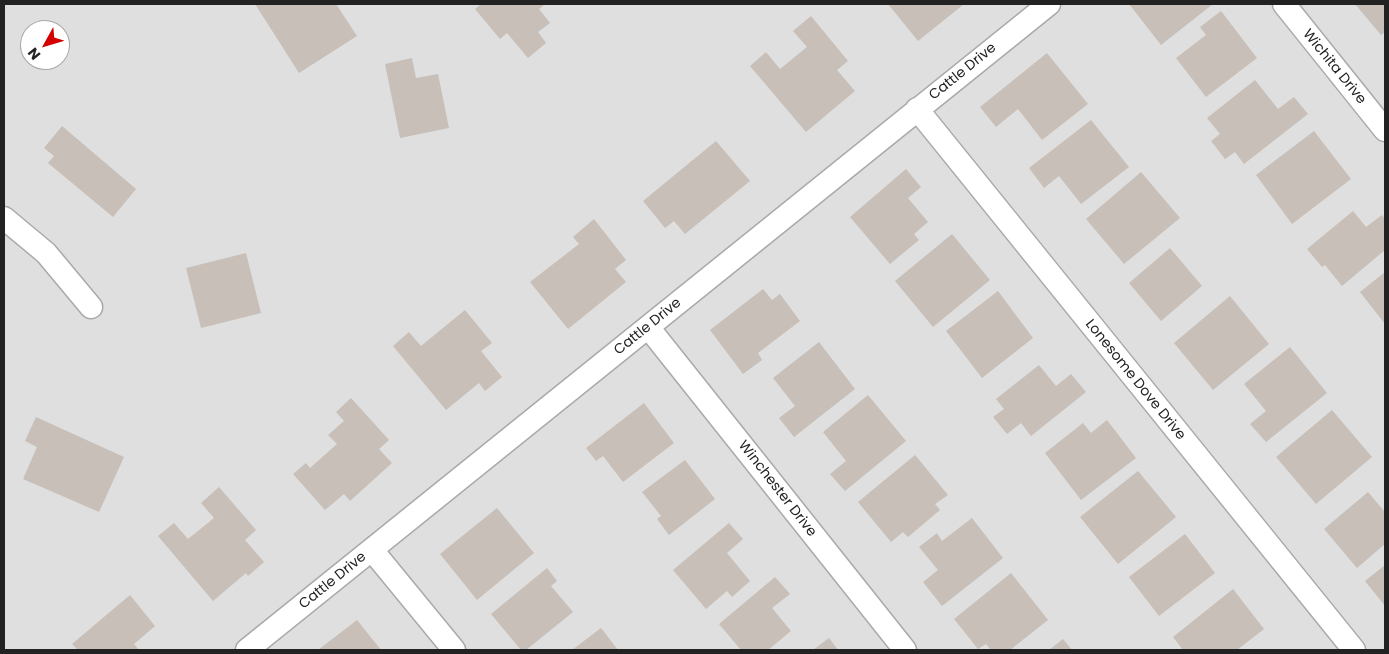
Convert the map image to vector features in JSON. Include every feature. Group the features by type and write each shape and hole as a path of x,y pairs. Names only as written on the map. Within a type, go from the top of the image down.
{"street":[{"name":"Cattle Drive","path":"247,650 1049,4"},
{"name":"Wichita Drive","path":"1284,4 1385,130"},
{"name":"Lonesome Dove Drive","path":"917,109 1354,650"},
{"path":"4,218 46,253 91,307"},
{"name":"Winchester Drive","path":"648,327 905,650"},
{"path":"372,550 454,650"}],"shaded area":[{"path":"4,4 1385,4 1385,650 4,650"}],"building":[{"path":"255,4 336,4 357,36 299,73"},
{"path":"481,4 545,4 539,9 550,23 538,32 546,43 528,58 507,33 500,39 475,9"},
{"path":"888,4 964,4 918,41"},
{"path":"1129,4 1213,4 1161,45"},
{"path":"1355,4 1385,4 1385,32 1381,35"},
{"path":"1221,11 1257,58 1206,97 1176,58 1206,35 1200,27"},
{"path":"811,16 848,61 837,70 855,91 806,132 750,66 766,52 780,69 807,47 793,31"},
{"path":"1047,53 1088,104 1042,140 1018,109 996,127 980,107"},
{"path":"412,58 416,78 438,74 449,128 400,138 385,64"},
{"path":"1255,80 1278,109 1294,97 1308,114 1244,164 1235,152 1225,159 1211,141 1220,134 1207,118"},
{"path":"1091,120 1129,167 1081,204 1059,176 1044,188 1029,168"},
{"path":"62,126 136,189 113,217 48,163 54,156 44,148"},
{"path":"1314,131 1351,179 1292,224 1256,175"},
{"path":"716,141 750,181 685,234 674,221 665,228 643,201"},
{"path":"906,169 921,187 908,198 928,222 914,234 919,240 890,264 850,217"},
{"path":"1141,172 1180,218 1124,264 1086,219"},
{"path":"1353,211 1366,227 1382,215 1385,219 1385,250 1342,286 1325,265 1322,267 1307,249"},
{"path":"594,219 626,260 615,269 626,282 568,329 530,282 579,244 573,237"},
{"path":"952,234 990,280 933,327 895,281"},
{"path":"1170,248 1202,286 1161,321 1129,283"},
{"path":"246,253 261,313 201,328 186,268"},
{"path":"1385,272 1385,324 1360,292"},
{"path":"763,289 772,300 780,294 800,321 758,353 762,360 743,374 710,330"},
{"path":"998,291 1033,338 982,378 946,331"},
{"path":"1230,296 1269,344 1213,390 1174,343"},
{"path":"465,310 492,343 481,351 502,377 485,391 479,383 446,410 393,346 409,332 421,346"},
{"path":"819,342 855,389 794,437 779,418 795,406 773,378"},
{"path":"1290,347 1327,393 1266,442 1250,424 1266,411 1244,384"},
{"path":"1039,365 1056,386 1071,374 1086,392 1031,436 1021,423 1007,434 993,417 1004,409 996,399"},
{"path":"868,395 906,441 845,491 830,474 846,461 823,432"},
{"path":"351,398 389,440 379,449 392,463 350,501 344,494 325,510 293,474 306,463 310,468 337,444 328,435 344,421 336,412"},
{"path":"644,403 674,443 623,482 603,456 596,461 586,448"},
{"path":"1332,410 1372,457 1316,504 1276,457"},
{"path":"36,417 124,457 99,512 23,479 37,447 25,441"},
{"path":"1107,420 1136,458 1081,500 1045,453 1083,423 1091,433"},
{"path":"915,455 948,495 935,504 940,510 908,537 903,532 891,542 858,502"},
{"path":"685,460 715,499 669,535 657,519 661,516 642,492"},
{"path":"1138,471 1176,517 1118,564 1080,517"},
{"path":"219,487 256,530 245,540 264,562 248,576 246,573 213,601 158,536 174,523 188,539 214,518 201,503"},
{"path":"1368,492 1385,512 1385,544 1357,568 1324,529"},
{"path":"497,508 534,553 477,600 440,554"},
{"path":"972,518 1003,558 942,606 923,582 938,570 919,547 937,533 942,541"},
{"path":"729,523 743,539 727,553 750,581 732,597 727,591 706,609 673,570"},
{"path":"1185,534 1215,573 1159,616 1129,577"},
{"path":"1385,565 1385,606 1365,581"},
{"path":"547,568 557,581 551,586 573,612 526,650 521,650 491,614"},
{"path":"1011,573 1048,620 1010,650 991,650 986,644 978,649 954,619"},
{"path":"775,577 790,594 772,608 791,631 768,650 741,650 719,624"},
{"path":"1233,589 1264,629 1237,650 1183,650 1173,637"},
{"path":"130,595 155,626 134,644 139,650 78,650 72,644"},
{"path":"357,620 381,650 318,650"},
{"path":"601,628 618,650 572,650"},
{"path":"829,638 838,650 813,650"},
{"path":"1063,639 1072,650 1049,650"}]}
